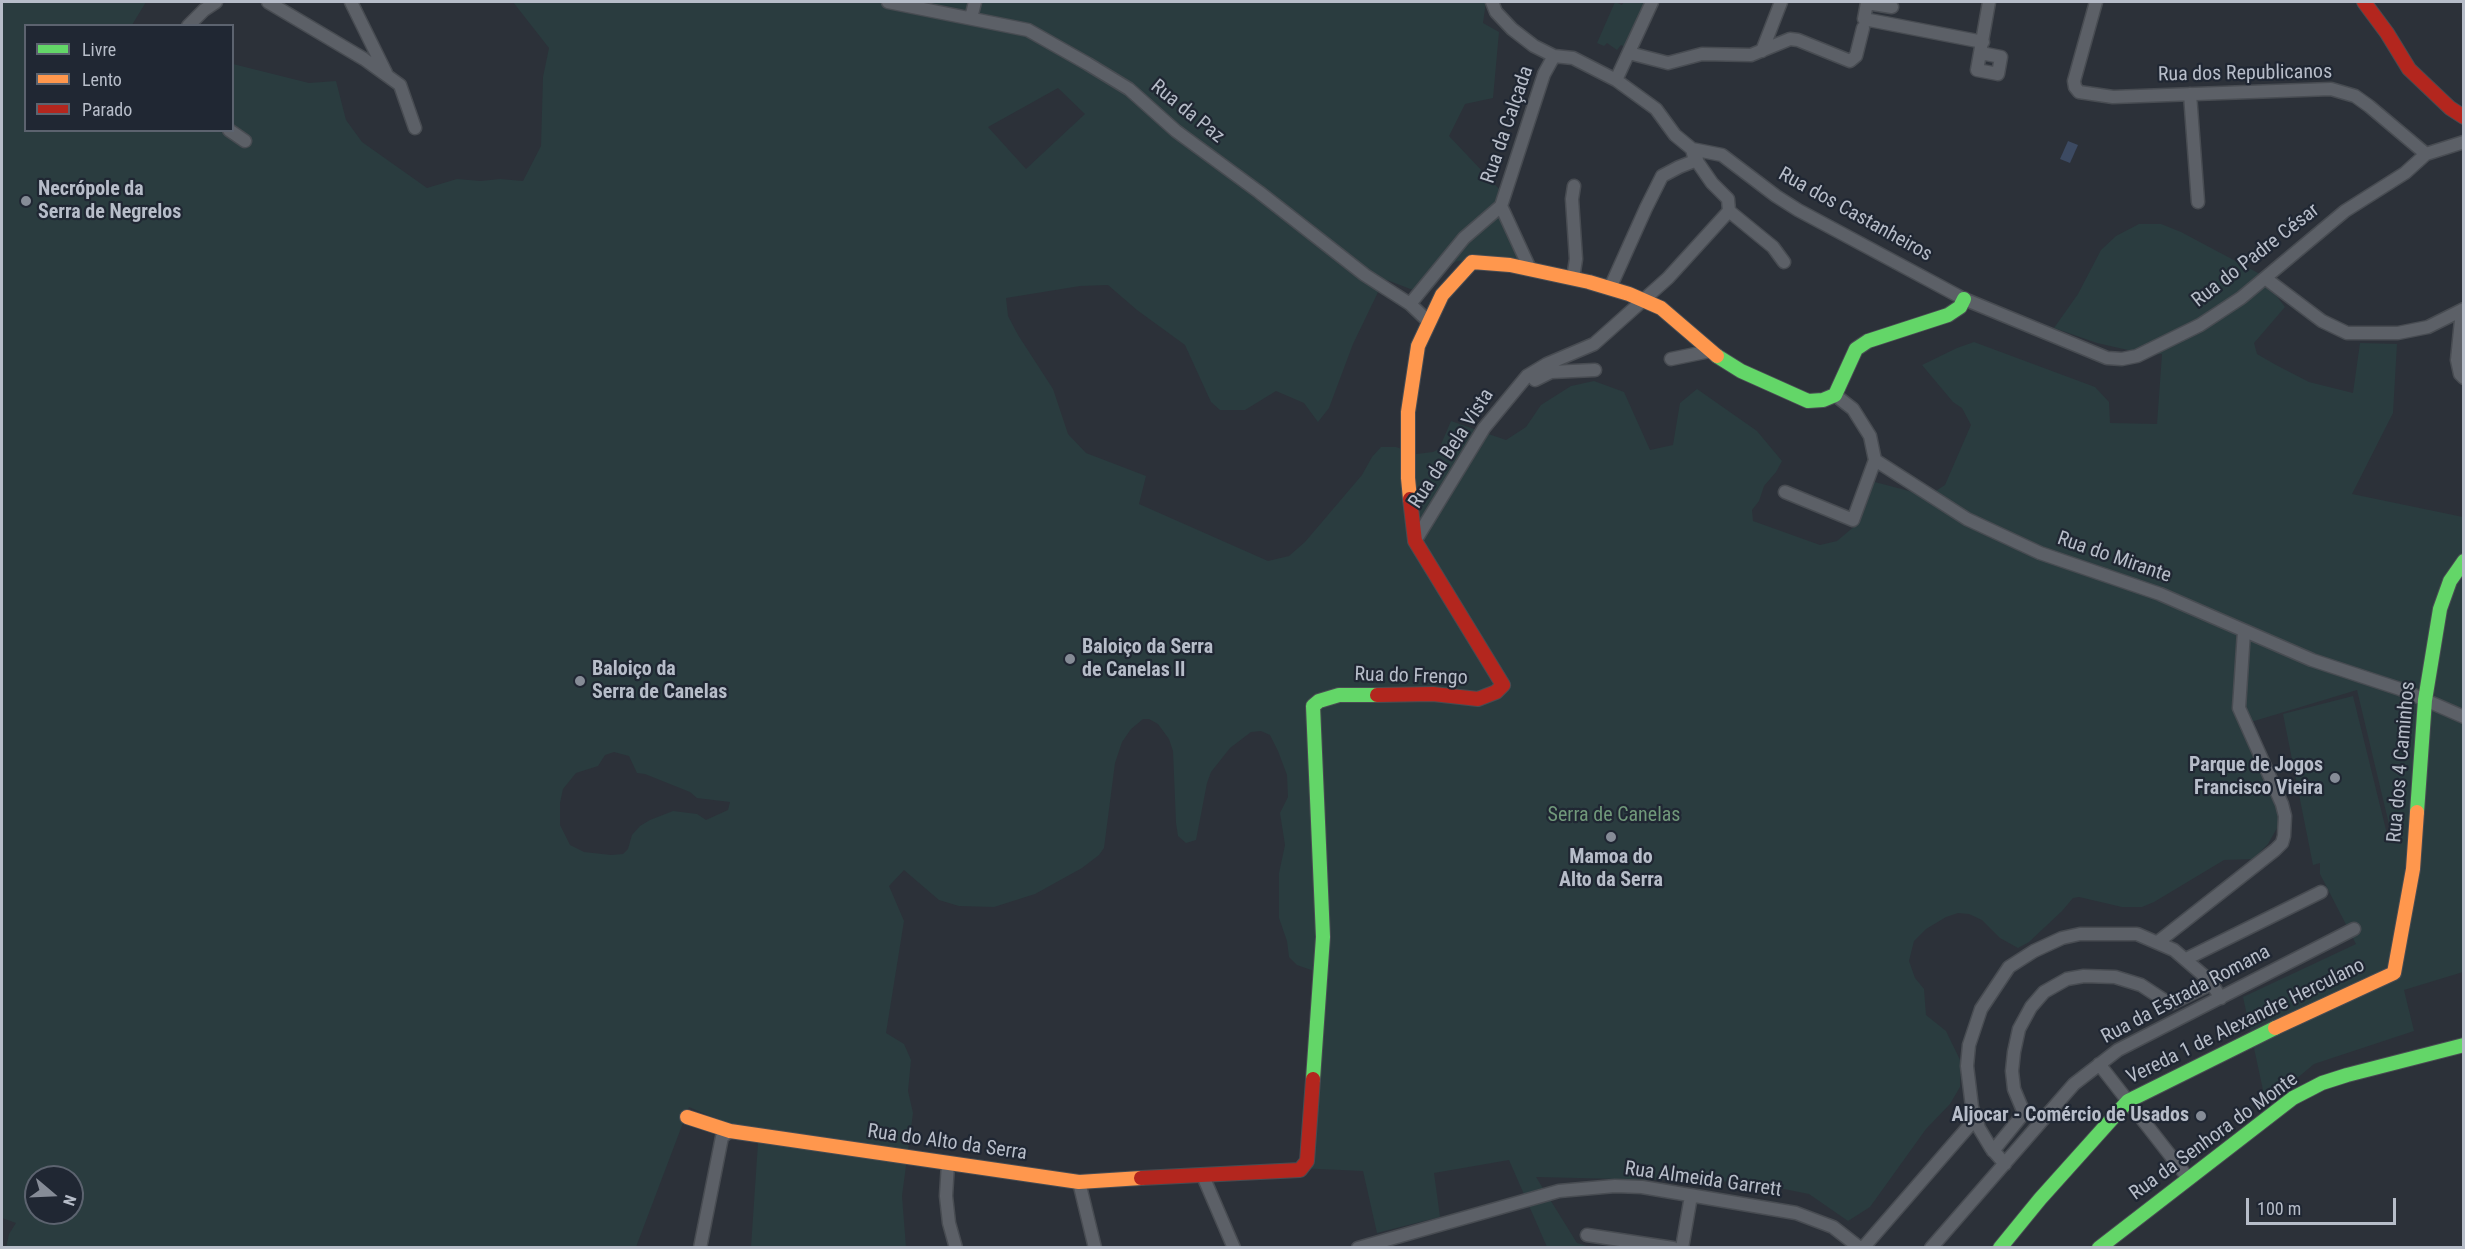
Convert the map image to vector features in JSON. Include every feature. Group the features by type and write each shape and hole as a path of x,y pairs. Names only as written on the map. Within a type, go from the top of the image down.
{"street":[{"path":"190,24 216,2"},
{"path":"268,2 400,85 415,128"},
{"path":"351,2 387,75"},
{"name":"Rua da Paz","path":"888,2 1028,30 1129,89 1176,131 1365,275 1410,304 1428,321"},
{"path":"971,18 975,2"},
{"path":"1492,2 1496,12 1512,29 1534,46 1554,56"},
{"path":"1652,2 1616,80 1656,109 1675,135 1695,155 1712,183 1728,199 1729,211 1773,247 1784,262"},
{"path":"1762,51 1781,2"},
{"path":"1863,23 1889,23 1982,48 1989,2"},
{"name":"Rua dos Republicanos","path":"2096,2 2074,81 2074,87 2079,92 2087,95 2113,97 2323,88 2355,96 2426,154"},
{"path":"2364,2 2387,33 2409,69 2450,108 2463,117"},
{"path":"1629,53 1668,63 1702,54 1751,55 1782,41 1798,40 1850,61 1856,56 1867,3 1892,4 1889,23"},
{"name":"Rua da Calçada","path":"1530,269 1501,206 1537,95 1554,56 1573,58 1616,80"},
{"path":"2190,94 2198,202"},
{"path":"233,132 245,141"},
{"name":"Rua do Padre César","path":"1964,299 2100,356 2122,359 2145,354 2200,325 2241,298 2345,211 2405,173 2426,154 2463,142"},
{"path":"1610,288 1662,176 1695,155"},
{"name":"Rua dos Castanheiros","path":"1695,155 1722,155 1798,210 1964,299"},
{"path":"1574,186 1572,199 1576,259 1573,278 1610,288 1661,308 1710,351 1741,371 1808,401 1823,400 1835,395 1856,349 1868,341 1948,315 1960,307 1964,299"},
{"path":"1410,304 1464,238 1501,206"},
{"name":"Rua da Bela Vista","path":"1415,541 1484,428 1527,376 1594,344 1668,278 1729,211"},
{"name":"Rua do Frengo","path":"1203,1176 1300,1170 1307,1161 1323,937 1313,706 1318,701 1339,695 1432,694 1478,699 1496,692 1503,685 1415,541 1408,478 1408,412 1418,346 1428,321 1442,295 1472,262 1510,265 1573,278"},
{"path":"2265,278 2322,321 2346,333 2398,333 2428,327 2463,310"},
{"path":"2463,310 2457,360 2463,378"},
{"path":"1671,359 1710,351"},
{"path":"1513,392 1524,389 1538,378 1551,372 1595,370"},
{"path":"1785,492 1853,520 1875,460 1870,436 1853,410 1835,395"},
{"name":"Rua do Mirante","path":"1875,460 1967,519 2040,553 2160,594 2312,660 2425,700 2463,717"},
{"name":"Rua dos 4 Caminhos","path":"2394,972 2413,869 2425,700 2440,609 2450,581 2463,561"},
{"path":"2158,942 2275,850 2282,843 2284,836 2282,804 2239,708 2244,630"},
{"path":"2186,959 2320,892"},
{"name":"Rua da Estrada Romana","path":"1931,1248 2074,1084 2099,1064 2118,1050 2354,929"},
{"path":"2005,1164 1993,1150 1976,1118 1968,1090 1969,1045 1981,1009 2009,967 2034,951 2062,938 2080,934 2137,934 2158,942 2186,959 2211,984 2220,998"},
{"name":"Vereda 1 de Alexandre Herculano","path":"2000,1248 2040,1199 2128,1101 2394,972"},
{"path":"1993,1150 2024,1113 2014,1089 2012,1071 2014,1052 2019,1029 2031,1007 2044,992 2067,979 2084,976 2115,977 2141,985 2170,1004 2211,984"},
{"name":"Rua da Senhora do Monte","path":"2099,1248 2293,1098 2322,1083 2347,1075 2463,1045"},
{"path":"2099,1064 2188,1178"},
{"name":"Rua do Alto da Serra","path":"687,1118 730,1131 1079,1182 1203,1176"},
{"path":"1855,1246 1976,1118"},
{"path":"700,1248 722,1137 730,1131"},
{"path":"948,1163 946,1196 949,1223 956,1248"},
{"path":"1203,1176 1234,1248"},
{"path":"1079,1182 1095,1248"},
{"name":"Rua Almeida Garrett","path":"1358,1248 1559,1191 1624,1186 1642,1187 1796,1213 1833,1227 1855,1246"},
{"path":"1682,1248 1691,1196"},
{"path":"1587,1235 1612,1243 1673,1248"}],"green space":[{"name":"Serra de Canelas","path":"2,2 146,2 133,24 24,24 24,132 234,132 234,64 309,83 336,81 346,120 362,142 427,188 457,179 523,181 541,146 543,77 549,48 513,2 1486,2 1483,23 1499,32 1493,98 1465,104 1449,136 1501,191 1518,238 1517,262 1495,259 1457,261 1413,290 1387,280 1380,288 1353,344 1329,408 1318,422 1304,403 1276,391 1245,410 1220,410 1211,402 1185,345 1137,310 1108,285 1080,286 1006,298 1008,316 1053,389 1068,434 1086,453 1146,476 1139,504 1268,561 1289,556 1305,542 1362,475 1372,457 1381,447 1396,447 1416,454 1433,452 1439,449 1451,421 1506,440 1526,427 1541,405 1571,386 1594,381 1624,392 1650,450 1673,445 1680,403 1697,389 1757,431 1782,461 1764,486 1759,501 1752,510 1753,521 1820,545 1837,541 1856,525 1871,481 1928,496 1945,485 1971,425 1962,408 1953,402 1922,365 1957,348 1974,342 2095,387 2109,402 2110,423 2157,424 2162,354 2150,355 2097,343 2054,328 2078,294 2101,250 2116,236 2139,224 2161,224 2181,232 2260,274 2285,307 2254,343 2257,354 2309,382 2353,393 2360,343 2397,344 2393,413 2352,494 2463,517 2463,972 2404,990 2414,1031 2314,1064 2266,1104 2243,997 2356,944 2320,874 2320,863 2313,865 2283,714 2353,696 2388,838 2392,837 2357,690 2241,725 2286,804 2281,821 2268,844 2253,859 2224,860 2142,907 2122,907 2079,897 2073,898 2029,942 2018,948 2000,938 1982,920 1969,914 1958,913 1926,929 1914,941 1909,961 1915,978 1924,989 1926,1015 1946,1031 1961,1062 1960,1087 1950,1104 1926,1129 1870,1207 1848,1221 1809,1194 1746,1182 1536,1177 1577,1243 1593,1248 1547,1247 1509,1160 1434,1173 1440,1217 1377,1233 1363,1171 1296,1168 1302,1161 1314,971 1297,965 1289,957 1287,941 1279,918 1279,873 1285,845 1280,813 1288,797 1287,775 1270,735 1261,731 1251,732 1230,748 1211,772 1196,840 1186,843 1178,836 1173,751 1169,739 1158,724 1149,719 1143,719 1131,729 1122,742 1115,763 1104,848 1099,855 1082,868 1035,894 994,907 959,906 939,900 904,870 889,886 904,921 886,1033 904,1044 911,1060 908,1091 913,1113 902,1196 906,1247 751,1247 759,1128 728,1124 689,1107 636,1247 6,1248 9,1234 16,1223 2,1218","holes":["1058,88 1085,114 1026,169 988,127","614,752 629,756 637,773 690,792 697,798 730,802 728,810 706,820 697,814 673,811 650,820 632,835 628,849 623,854 584,852 570,845 560,825 560,803 563,789 576,773 598,766 605,755"]},
{"path":"1615,2 1622,5 1624,2 1645,3 1625,47 1621,45 1617,50 1607,43 1604,46 1597,43"}],"water":[{"path":"2068,141 2078,145 2070,163 2060,159"}],"traffic: fast":[{"path":"1717,356 1741,371 1808,401 1823,400 1835,395 1856,349 1868,341 1948,315 1960,307 1964,299"},
{"path":"2417,812 2425,700 2440,609 2450,581 2464,561"},
{"path":"1313,1079 1323,937 1313,706 1319,701 1339,695 1377,695"},
{"path":"2000,1248 2040,1199 2128,1101 2275,1028"},
{"path":"2099,1248 2293,1098 2322,1083 2347,1075 2464,1045"}],"traffic: slow":[{"path":"1410,499 1408,412 1418,346 1442,295 1472,262 1510,265 1589,282 1629,294 1661,308 1717,356"},
{"path":"2275,1028 2394,973 2413,869 2417,812"},
{"path":"687,1117 730,1131 1079,1182 1141,1178"}],"traffic: jam":[{"path":"2364,2 2387,33 2409,69 2450,108 2464,117"},
{"path":"1377,695 1433,694 1478,699 1496,692 1503,685 1415,541 1410,499"},
{"path":"1141,1178 1300,1170 1307,1161 1313,1079"}],"place":[{"name":"Necrópole da Serra de Negrelos","path":"26,201"},
{"name":"Baloiço da Serra de Canelas II","path":"1070,659"},
{"name":"Baloiço da Serra de Canelas","path":"580,681"},
{"name":"Parque de Jogos Francisco Vieira","path":"2335,778"},
{"name":"Mamoa do Alto da Serra","path":"1611,837"},
{"name":"Aljocar - Comércio de Usados","path":"2201,1116"}]}
